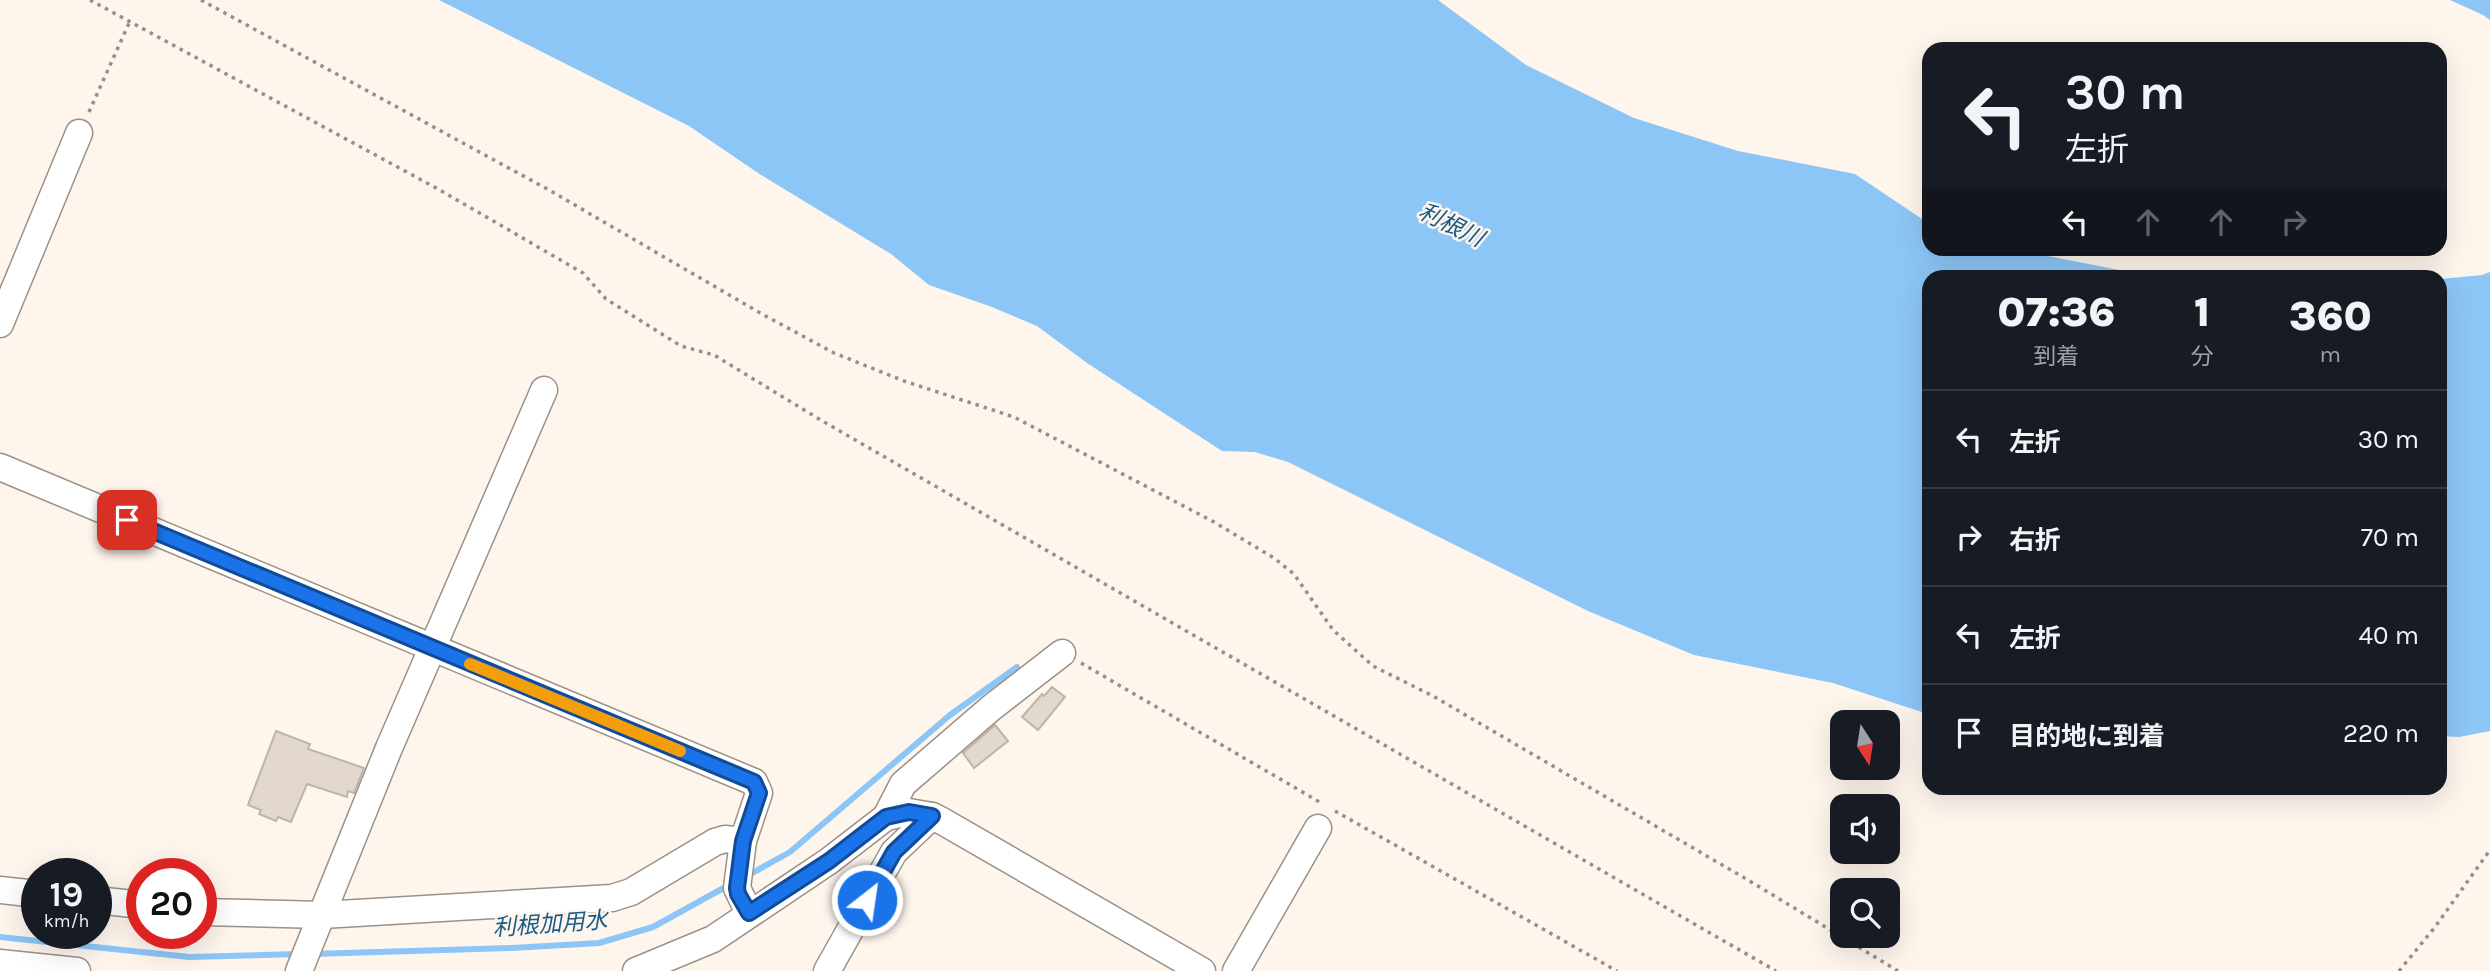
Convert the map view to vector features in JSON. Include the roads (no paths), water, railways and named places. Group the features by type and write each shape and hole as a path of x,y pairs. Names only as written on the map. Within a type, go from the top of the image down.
{"street":[{"path":"0,324 79,133"},
{"path":"299,971 389,748 544,390"},
{"path":"0,467 754,782 759,793 743,841 737,888 749,913"},
{"path":"636,971 713,939 829,861 886,817 903,784 990,708 1062,653"},
{"path":"886,817 909,812 932,816 1202,971"},
{"path":"827,971 894,852 932,816"},
{"path":"1236,971 1318,828"},
{"path":"217,912 322,915 612,898 631,892 715,842 725,839 743,841"},
{"path":"0,890 21,892"},
{"path":"1,965 77,971"}],"water":[{"name":"利根川","path":"439,0 1438,0 1526,65 1634,118 1738,151 1855,174 1922,219 1922,256 2048,256 2119,270 1922,270 1922,712 1833,683 1694,655 1588,611 1288,462 1255,452 1222,451 1087,363 1037,326 929,285 891,254 761,175 689,126"},
{"path":"2450,0 2490,0 2490,20 2483,15"},
{"path":"2490,272 2490,731 2459,737 2447,736 2447,278"}],"waterway":[{"name":"利根加用水","path":"745,877 790,852 950,715 1017,667"},
{"name":"利根加用水","path":"312,954 599,943 653,927 729,885"},
{"name":"利根加用水","path":"0,937 189,957 298,954"}]}
